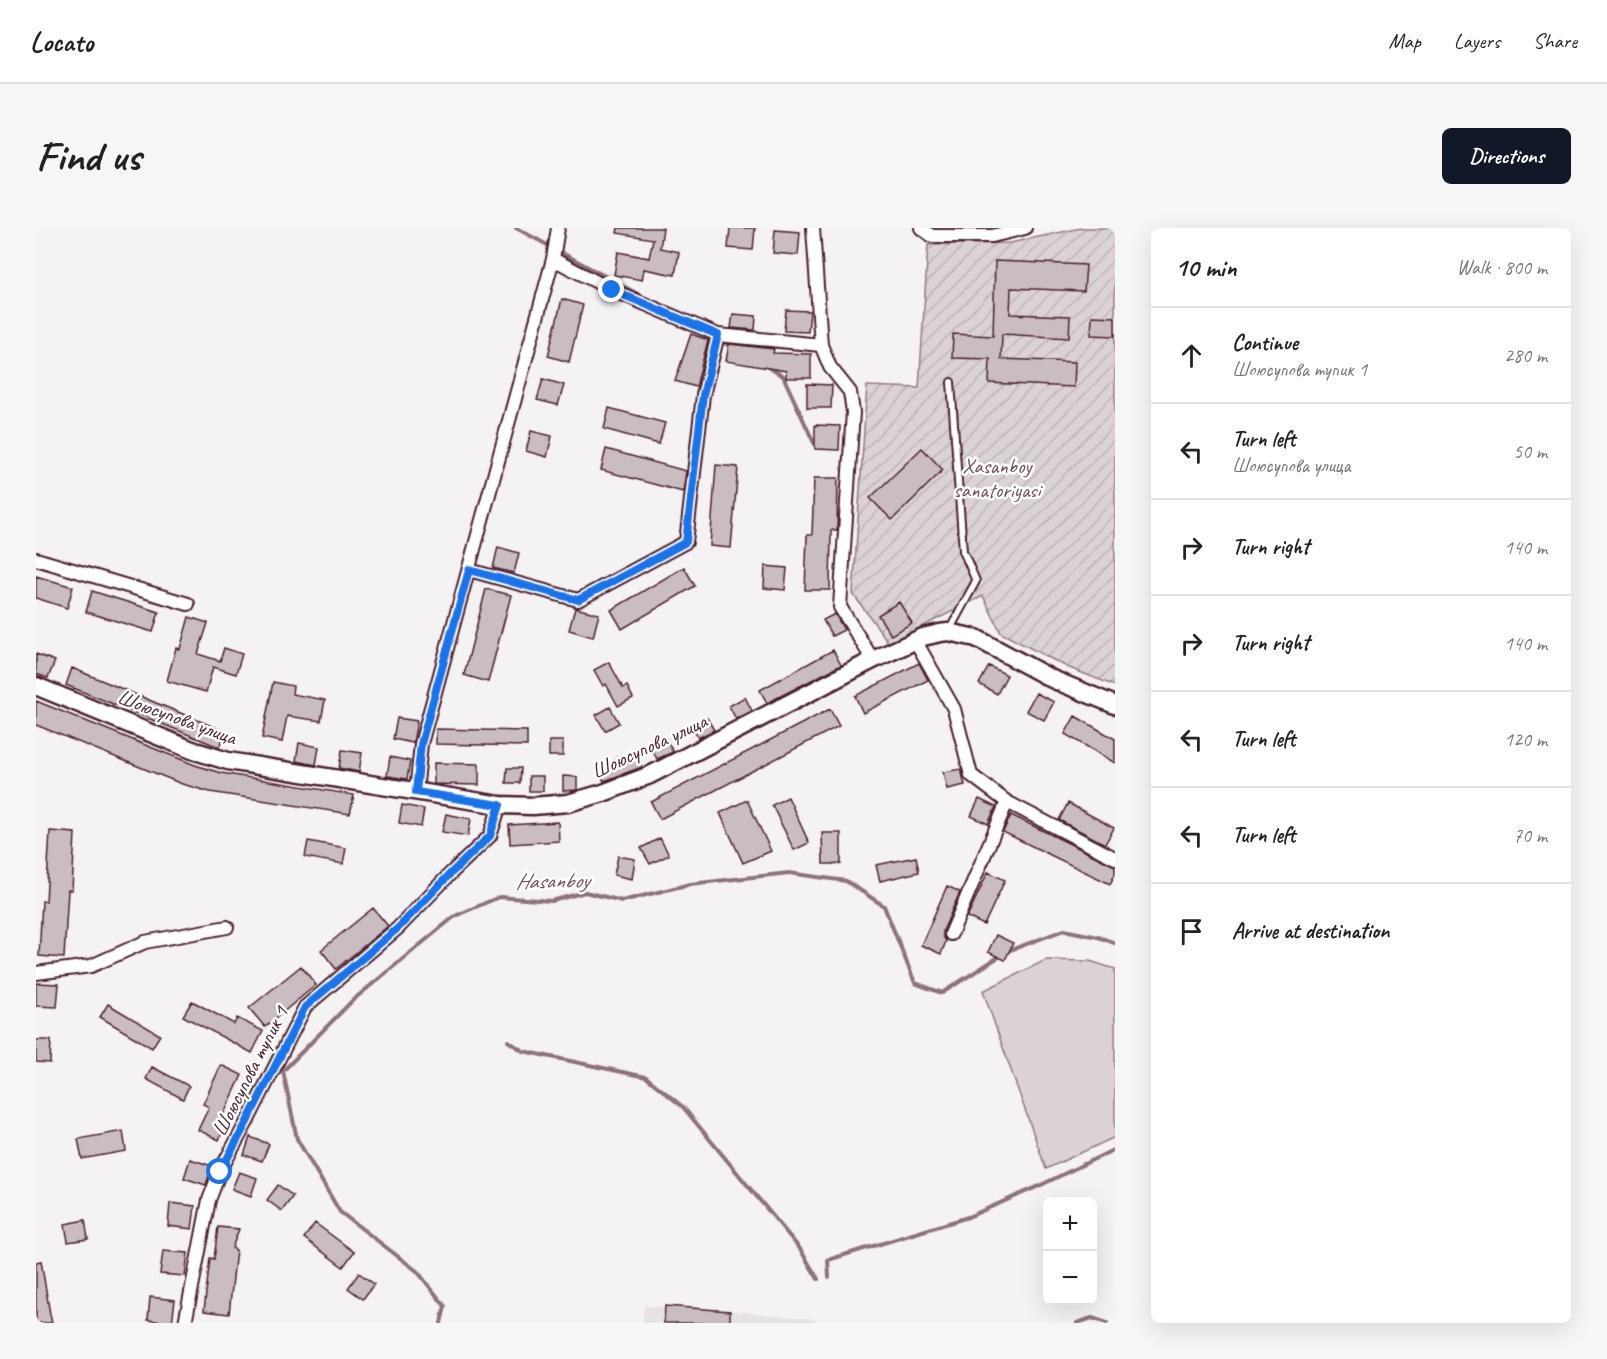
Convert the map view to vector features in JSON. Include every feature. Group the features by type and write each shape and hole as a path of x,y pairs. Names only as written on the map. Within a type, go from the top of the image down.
{"street":[{"path":"416,792 421,744 553,259 558,228"},
{"path":"813,228 821,345 830,367 850,392 854,412 840,608 873,660"},
{"path":"921,228 932,236 992,236 1025,228"},
{"path":"553,259 612,290 718,335 821,345"},
{"path":"469,570 578,600 686,542 703,395 718,335"},
{"path":"36,559 188,604"},
{"name":"Шоюсупова улица","path":"36,686 122,723 209,756 246,765 416,792 500,805 533,807 568,803 627,785 873,660 931,634 948,632 967,635 985,642 1052,679 1115,705"},
{"path":"915,640 954,709 971,775 1007,802 1115,858"},
{"path":"951,934 1007,802"},
{"name":"Шоюсупова тупик 1","path":"185,1323 209,1200 216,1181 305,1007 398,928 490,836 500,805"},
{"path":"36,973 91,966 145,942 227,927"}],"lane":[{"path":"948,632 976,581 963,550 951,382"}],"shaded area":[{"path":"644,1306 815,1319 816,1323 643,1323"}],"green space":[{"name":"Xasanboy sanatoriyasi","path":"1081,228 1115,228 1115,686 1067,667 1001,633 983,596 889,643 853,594 867,386 919,388 928,245 1010,243"},
{"path":"1046,960 1090,961 1115,969 1115,1137 1046,1169 983,991"}],"building":[{"path":"618,228 663,228 660,248 679,252 675,275 644,269 642,280 614,275 618,252 649,258 653,239 617,233"},
{"path":"730,228 755,228 753,250 728,248"},
{"path":"775,230 800,232 798,255 773,253"},
{"path":"995,261 1086,265 1084,291 1011,288 1010,314 1070,316 1069,338 1002,334 1001,359 1075,362 1074,387 989,383 990,359 952,358 953,334 993,336"},
{"path":"562,299 583,305 569,362 548,356"},
{"path":"786,310 810,311 808,332 784,331"},
{"path":"733,314 756,316 755,330 731,328"},
{"path":"1092,316 1115,317 1115,336 1091,335"},
{"path":"691,334 708,340 696,387 675,381"},
{"path":"729,344 774,349 773,353 811,354 811,378 786,378 786,371 726,361"},
{"path":"543,379 564,385 558,405 537,400"},
{"path":"807,384 832,385 831,408 807,408"},
{"path":"609,408 665,423 659,444 604,429"},
{"path":"815,425 840,426 839,450 815,449"},
{"path":"531,431 552,436 547,457 526,451"},
{"path":"922,448 943,470 892,520 870,498"},
{"path":"606,449 686,471 683,492 601,470"},
{"path":"716,465 738,467 731,548 710,546"},
{"path":"814,478 838,478 837,530 831,530 830,590 805,590 807,535 812,535"},
{"path":"498,547 519,553 514,573 493,568"},
{"path":"765,566 787,568 785,590 764,588"},
{"path":"684,567 695,586 622,629 611,610"},
{"path":"36,576 73,587 67,608 36,598"},
{"path":"486,589 511,595 488,682 464,675"},
{"path":"92,591 159,612 153,632 86,612"},
{"path":"899,602 912,623 891,635 878,615"},
{"path":"575,608 599,614 593,637 569,630"},
{"path":"835,614 844,630 832,636 823,620"},
{"path":"189,617 208,623 198,654 220,661 224,648 242,654 236,674 213,667 206,692 167,681 176,648 180,649"},
{"path":"833,650 841,665 767,703 760,690"},
{"path":"36,654 55,661 48,678 36,674"},
{"path":"609,662 623,688 627,686 633,698 618,706 606,684 603,686 594,670"},
{"path":"919,663 928,680 863,713 855,696"},
{"path":"989,666 1007,675 997,694 979,684"},
{"path":"72,668 226,732 219,747 66,685"},
{"path":"273,682 293,686 292,694 325,700 321,721 287,716 282,742 262,738"},
{"path":"1036,693 1054,702 1044,720 1026,711"},
{"path":"745,697 752,711 736,719 729,706"},
{"path":"36,701 195,765 221,773 354,795 350,814 210,792 182,784 36,725"},
{"path":"610,707 619,723 605,731 596,715"},
{"path":"830,709 839,726 660,819 651,802"},
{"path":"1075,716 1115,739 1115,763 1065,734"},
{"path":"397,718 417,721 413,743 393,739"},
{"path":"707,718 714,730 698,738 692,726"},
{"path":"436,729 527,731 527,746 436,744"},
{"path":"666,739 673,752 657,759 651,747"},
{"path":"549,741 563,741 563,756 549,756"},
{"path":"299,743 319,747 316,765 296,761"},
{"path":"342,750 362,753 359,772 339,768"},
{"path":"634,751 642,767 604,781 597,769"},
{"path":"390,757 410,761 407,779 387,776"},
{"path":"434,763 479,764 479,785 434,784"},
{"path":"507,768 521,768 520,783 506,783"},
{"path":"961,769 965,785 947,789 943,772"},
{"path":"529,776 543,776 543,791 529,791"},
{"path":"563,776 577,777 577,790 563,791"},
{"path":"788,797 809,843 794,850 772,805"},
{"path":"979,799 996,807 988,824 971,816"},
{"path":"747,800 771,851 743,863 720,813"},
{"path":"1068,803 1114,828 1105,844 1059,820"},
{"path":"402,805 424,809 421,827 399,823"},
{"path":"446,814 471,819 468,836 442,832"},
{"path":"1011,815 1115,866 1115,874 1110,884 1003,832"},
{"path":"558,822 559,841 510,844 509,825"},
{"path":"50,831 75,833 72,890 68,890 64,958 39,956 42,901 46,901"},
{"path":"822,833 841,833 841,864 823,864"},
{"path":"660,838 669,855 650,864 641,848"},
{"path":"308,841 346,848 343,864 305,857"},
{"path":"618,856 635,859 632,879 614,875"},
{"path":"916,857 919,872 880,881 876,865"},
{"path":"988,872 1005,880 984,925 967,917"},
{"path":"947,886 960,892 943,931 946,941 941,954 921,945"},
{"path":"373,908 388,926 336,969 321,950"},
{"path":"996,935 1013,943 1005,960 988,952"},
{"path":"301,966 316,985 265,1027 249,1008"},
{"path":"36,983 59,984 57,1007 36,1006"},
{"path":"192,1001 234,1024 237,1018 263,1031 252,1053 183,1016"},
{"path":"108,1004 160,1035 152,1048 100,1017"},
{"path":"36,1040 51,1040 50,1063 36,1062"},
{"path":"221,1065 242,1075 221,1120 227,1122 219,1140 198,1130 209,1107 203,1104"},
{"path":"152,1067 189,1086 183,1099 146,1079"},
{"path":"123,1131 126,1151 82,1159 78,1139"},
{"path":"250,1137 269,1144 262,1161 244,1155"},
{"path":"190,1159 212,1166 206,1185 184,1178"},
{"path":"239,1172 257,1178 251,1196 232,1189"},
{"path":"278,1185 293,1196 282,1211 267,1200"},
{"path":"170,1203 195,1206 192,1229 168,1226"},
{"path":"85,1220 88,1239 68,1242 65,1224"},
{"path":"315,1223 354,1252 343,1267 304,1238"},
{"path":"218,1227 239,1229 232,1248 236,1250 229,1314 204,1311 210,1258 214,1259"},
{"path":"163,1251 188,1253 185,1276 160,1274"},
{"path":"41,1261 52,1323 36,1323 36,1262"},
{"path":"359,1273 374,1284 363,1299 348,1288"},
{"path":"150,1297 175,1300 172,1323 148,1320"},
{"path":"665,1306 730,1311 730,1323 664,1323"}],"waterway":[{"path":"516,228 647,299"},
{"path":"719,340 733,348"},
{"path":"766,366 783,376 814,443"},
{"name":"Hasanboy","path":"441,1323 445,1306 417,1271 340,1212 297,1139 283,1071 353,1000 455,916 499,897 552,901 585,892 622,901 690,884 789,873 846,881 884,906 915,983 942,993 1008,951 1064,930 1115,943"},
{"path":"508,1041 523,1051 646,1077 683,1107 800,1249 818,1279"},
{"path":"829,1277 828,1260 968,1217 1115,1149"},
{"path":"1077,1323 1092,1318 1107,1323"}],"route":[{"path":"220,1172 305,1007 398,928 490,836 500,805 416,792 421,744 469,570 578,600 686,542 703,395 718,335 612,290"}]}
